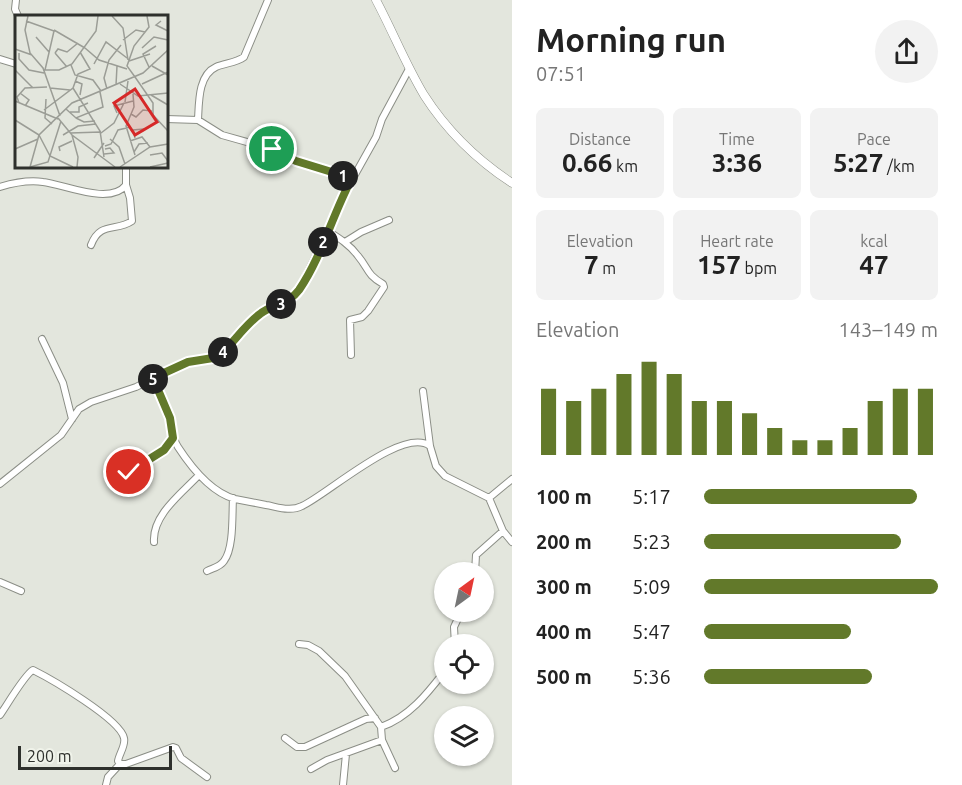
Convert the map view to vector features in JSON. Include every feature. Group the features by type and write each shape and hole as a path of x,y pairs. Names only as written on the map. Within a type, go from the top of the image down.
{"street":[{"path":"16,0 15,9 18,15"},
{"path":"198,120 199,96 208,73 214,68 244,57 268,0"},
{"path":"376,0 425,97 471,152 512,183"},
{"path":"0,59 15,64"},
{"path":"0,484 61,435 79,409 91,402 136,387 188,362 213,358 221,354 260,314 293,297 313,265 338,205 376,137 382,119 409,69"},
{"path":"168,119 198,120 222,135 272,149 296,161 351,180"},
{"path":"91,245 99,232 110,227 129,224 132,221 130,198 126,186 126,168"},
{"path":"0,187 26,182 44,182 74,190 98,193 117,192 126,186"},
{"path":"345,242 389,220"},
{"path":"328,231 345,242 357,254 366,270 384,287 362,317 350,320 351,355"},
{"path":"42,339 63,383 72,419"},
{"path":"153,378 170,418 173,438 199,475 218,492 234,498 289,510 302,507 347,475 398,445 420,441 430,446"},
{"path":"423,391 430,446 436,466 445,476 489,498 503,531 512,542"},
{"path":"115,480 164,450 173,438"},
{"path":"154,542 156,525 166,510 199,475"},
{"path":"489,498 512,479"},
{"path":"207,571 219,566 230,550 234,498"},
{"path":"476,562 476,555 503,531"},
{"path":"0,582 21,591"},
{"path":"299,644 308,645 319,651 345,676 381,727 382,740 395,768"},
{"path":"0,715 26,675 33,670 92,706 119,729 124,736 118,761 120,764"},
{"path":"381,727 392,723 410,710 434,685"},
{"path":"285,738 297,747 305,747 366,719 375,718"},
{"path":"311,769 327,760 382,740"},
{"path":"106,785 108,777 120,764 126,764 172,747 176,748 181,758 207,777"},
{"path":"343,785 346,754"}],"route":[{"path":"129,472 164,450 173,438 170,418 153,378 188,362 213,358 221,354 260,314 293,297 313,265 351,180 316,166 296,161 272,149"}]}
